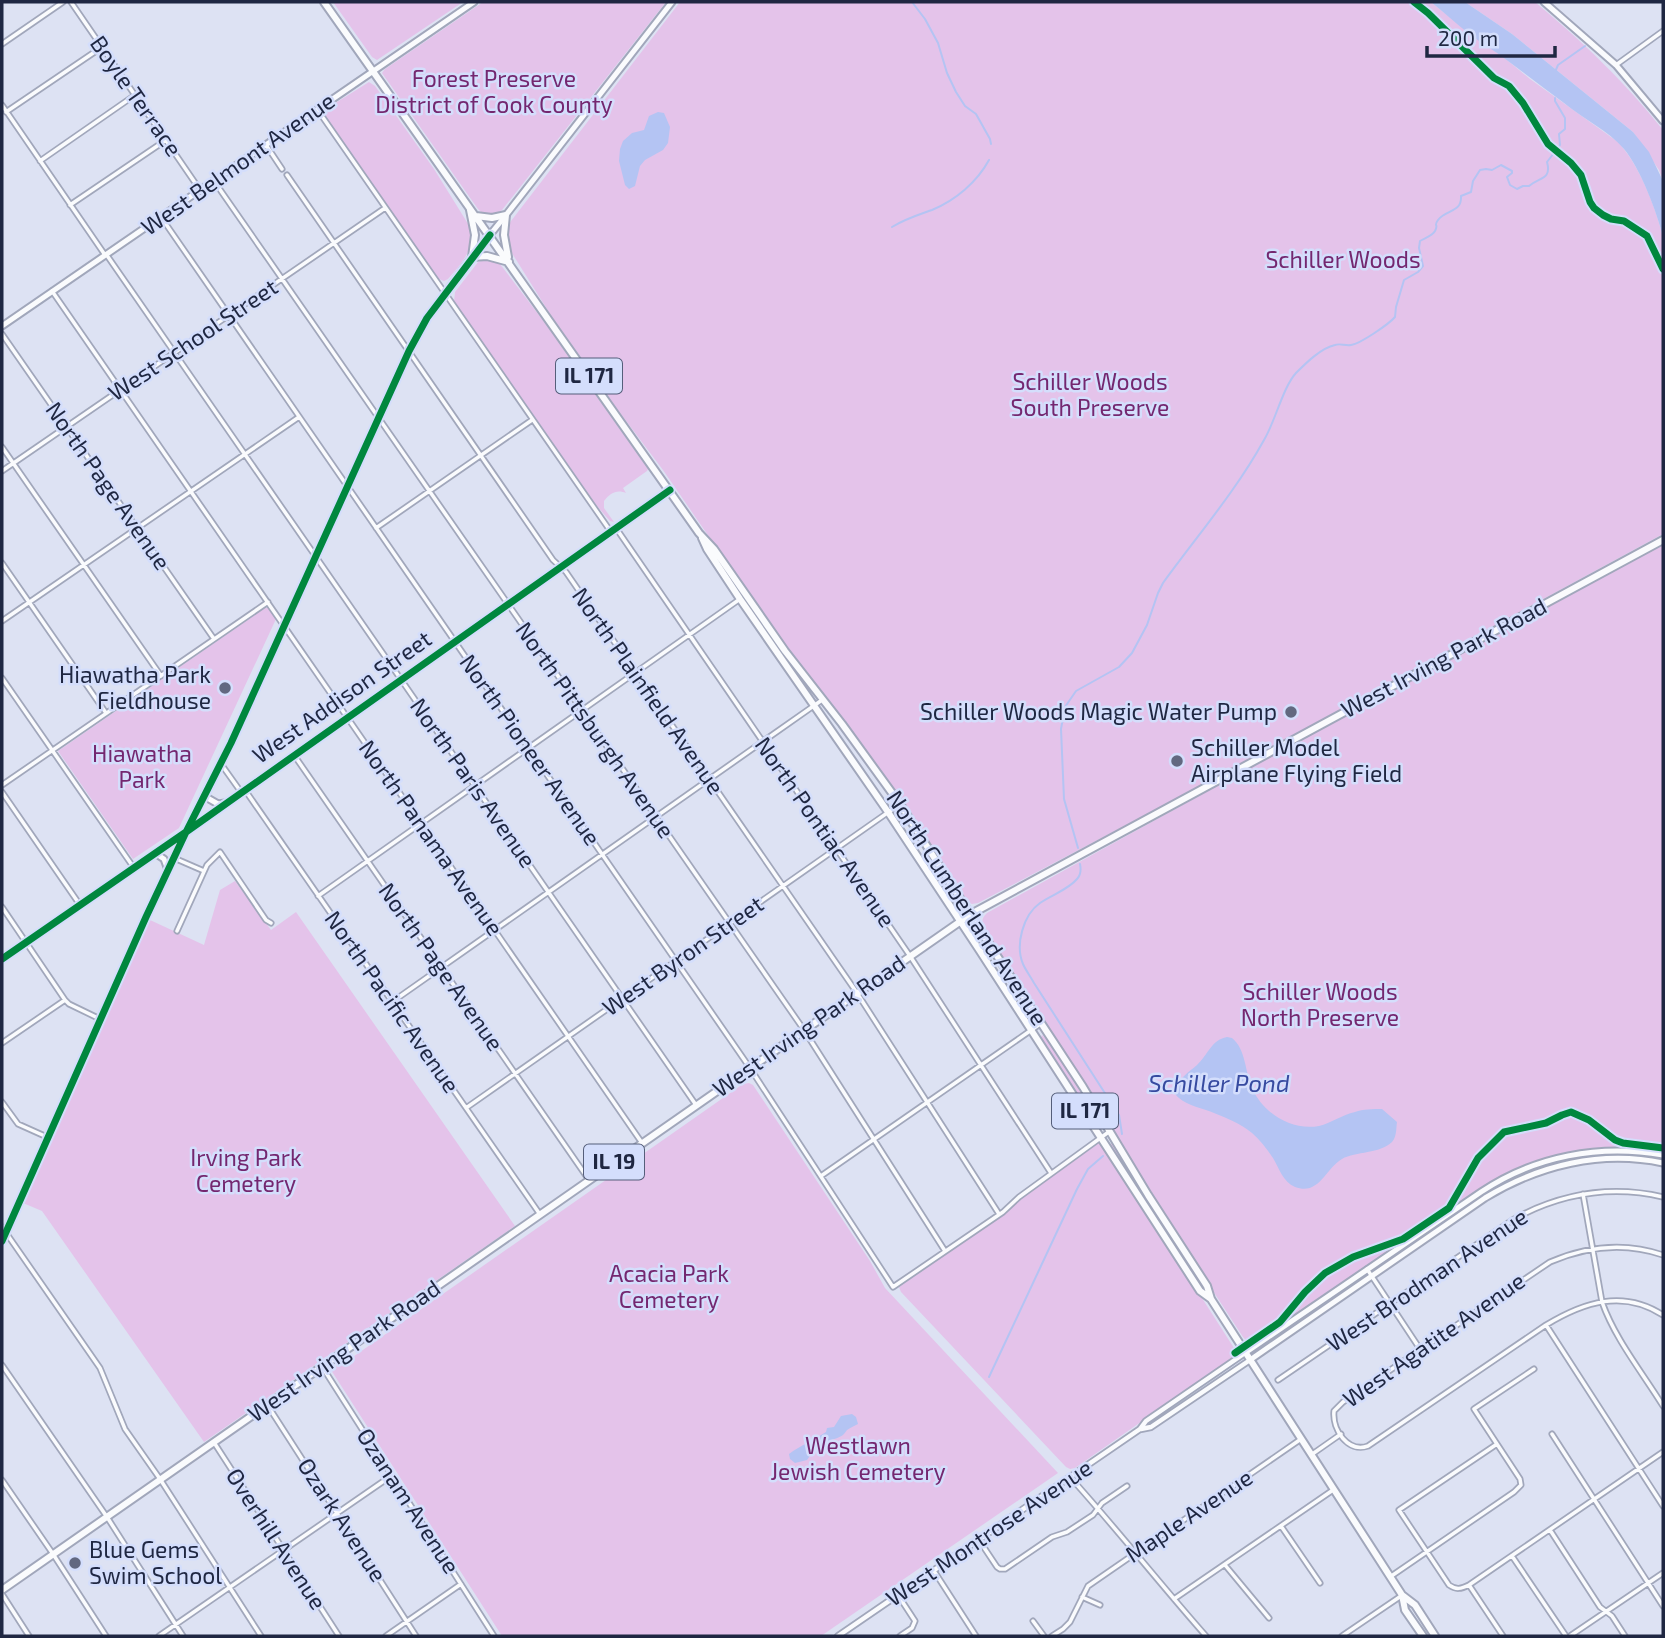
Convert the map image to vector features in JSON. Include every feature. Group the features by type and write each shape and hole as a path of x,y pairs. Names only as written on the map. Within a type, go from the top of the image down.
{"main road":[{"name":"IL 171","path":"324,2 372,71"},
{"name":"West Belmont Avenue","path":"2,326 474,2"},
{"path":"2,1241 4,1230 168,870 221,764 378,418 427,317 672,2"},
{"path":"1544,2 1616,65 1663,121"},
{"name":"North Cumberland Avenue","path":"372,71 670,490 707,549 900,804 1110,1131 1207,1286 1211,1299 1247,1356 1402,1595 1415,1605 1435,1636"},
{"path":"470,208 475,235 472,257"},
{"path":"476,216 492,218 506,215"},
{"path":"472,257 487,256 509,262 504,234 506,215"},
{"name":"West Irving Park Road","path":"2,1592 971,914 1663,540"},
{"name":"North Cumberland Avenue","path":"743,597 813,706 961,921 1200,1291 1211,1299"},
{"path":"204,796 218,804 225,803"},
{"path":"155,853 164,859 168,870"},
{"name":"West Montrose Avenue","path":"1247,1356 1367,1269 1481,1192 1524,1169 1576,1154 1615,1150 1663,1155"},
{"name":"West Montrose Avenue","path":"1247,1356 1372,1276 1485,1198 1525,1177 1574,1162 1618,1158 1663,1163"},
{"name":"North Cumberland Avenue","path":"1402,1595 1405,1609 1423,1636"}],"street":[{"path":"2,44 64,2"},
{"name":"Boyle Terrace","path":"71,2 200,190"},
{"path":"1616,65 1663,31"},
{"path":"6,112 102,47"},
{"path":"40,161 135,95"},
{"name":"North Paris Avenue","path":"2,106 696,1105"},
{"name":"North Pontiac Avenue","path":"317,109 532,420 689,635 763,742 910,956 1051,1174"},
{"path":"70,205 166,140"},
{"path":"266,145 282,169"},
{"name":"North Plainfield Avenue","path":"287,175 857,993 999,1214"},
{"name":"North Pittsburgh Avenue","path":"214,180 804,1030 945,1251"},
{"name":"West School Street","path":"2,471 385,208"},
{"name":"North Pioneer Avenue","path":"161,217 750,1068 893,1287 945,1251"},
{"name":"North Panama Avenue","path":"52,291 642,1143"},
{"name":"North Page Avenue","path":"2,334 214,639"},
{"path":"2,621 299,417"},
{"path":"376,528 532,420"},
{"path":"2,447 161,676"},
{"name":"West Addison Street","path":"2,959 670,490"},
{"path":"2,563 106,713"},
{"path":"318,895 743,597"},
{"path":"2,785 268,602"},
{"path":"2,678 134,868"},
{"path":"392,1002 822,700"},
{"name":"North Page Avenue","path":"294,755 589,1180"},
{"name":"North Pacific Avenue","path":"221,764 318,895 540,1214"},
{"path":"2,792 80,905"},
{"name":"West Byron Street","path":"466,1108 900,804"},
{"path":"177,931 207,865 220,852 266,920 271,923"},
{"path":"174,858 204,871"},
{"path":"2,907 65,1000 100,1019"},
{"path":"2,1043 65,1000"},
{"path":"821,1176 1042,1023"},
{"path":"2,1102 18,1124 47,1137"},
{"path":"945,1251 1110,1131"},
{"name":"West Brodman Avenue","path":"1278,1380 1514,1219 1544,1204 1583,1194 1628,1192 1663,1197"},
{"path":"1583,1194 1602,1302 1615,1332 1663,1406"},
{"path":"4,1230 100,1368 125,1429 261,1636"},
{"name":"West Agatite Avenue","path":"1311,1455 1341,1434 1334,1416 1337,1407 1537,1269 1562,1256 1592,1248 1638,1248 1663,1255"},
{"path":"1367,1269 1420,1349"},
{"path":"1341,1434 1354,1448 1368,1446 1570,1311 1602,1302 1623,1301 1633,1302 1663,1315"},
{"path":"1546,1325 1663,1506"},
{"name":"West Montrose Avenue","path":"838,1636 1140,1429 1151,1427 1247,1356"},
{"path":"2,1365 107,1517 183,1636"},
{"name":"Ozanam Avenue","path":"321,1367 494,1636"},
{"path":"1390,1577 1521,1485 1520,1479 1474,1409 1534,1369"},
{"name":"Ozark Avenue","path":"267,1405 416,1636"},
{"path":"1552,1434 1663,1606"},
{"name":"Maple Avenue","path":"1052,1636 1067,1625 1088,1586 1301,1439"},
{"name":"Overhill Avenue","path":"213,1442 339,1636"},
{"path":"1497,1444 1399,1510 1449,1585 1457,1589 1469,1585 1663,1452"},
{"path":"159,1636 391,1475"},
{"path":"1070,1477 1206,1636"},
{"path":"2,1480 106,1636"},
{"path":"979,1540 995,1565 1000,1569 1007,1568 1052,1537 1070,1530 1093,1515 1102,1503 1127,1486"},
{"path":"1174,1600 1334,1490"},
{"path":"1281,1526 1320,1583"},
{"path":"1550,1530 1600,1607 1612,1616 1625,1636"},
{"path":"1512,1556 1568,1636 1663,1573"},
{"path":"1225,1565 1269,1618"},
{"path":"934,1570 976,1636"},
{"path":"386,1636 461,1584"},
{"path":"1469,1585 1503,1636"},
{"path":"2,1592 29,1636"},
{"path":"898,1595 915,1621 912,1628 900,1636"},
{"path":"1342,1636 1402,1595"},
{"path":"1083,1597 1100,1605"},
{"path":"1034,1621 1044,1636"}],"green space":[{"path":"333,2 463,2 377,60 372,57"},
{"name":"Forest Preserve District of Cook County","path":"483,2 666,2 502,210 492,216 478,209 382,73"},
{"name":"Schiller Woods South Preserve","path":"680,2 1431,2 1530,79 1618,142 1646,187 1663,237 1663,534 1166,804 978,903 967,902 874,762 785,647 663,470 550,314 510,250 507,236 511,221"},
{"path":"1465,2 1535,2 1570,32 1618,79 1663,130 1663,181 1659,170 1633,132 1512,34"},
{"name":"Forest Preserve District of Cook County","path":"369,82 375,86 434,169 470,227 471,242 466,256 444,281 437,280 324,114 326,109"},
{"path":"489,259 500,264 542,319 648,469 623,488 626,493 614,492 604,501 604,508 614,522 596,505 454,302 455,292 478,262"},
{"name":"Schiller Woods North Preserve","path":"1663,543 1663,1153 1616,1147 1593,1148 1526,1165 1484,1186 1258,1341 1248,1342 1157,1205 1103,1112 987,933 983,918 987,913 1195,798"},
{"name":"Hiawatha Park","path":"268,608 276,619 179,828 133,859 58,751"},
{"name":"Irving Park Cemetery","path":"235,881 271,930 296,912 515,1226 204,1442 42,1211 23,1203 150,920 204,945 220,890"},
{"path":"1042,1035 1067,1065 1103,1128 1101,1129 1041,1038"},
{"path":"743,1084 753,1085 870,1261 885,1288 1058,1473 821,1636 502,1636 331,1370"},
{"path":"1099,1143 1148,1214 1235,1353 1231,1359 1070,1469 899,1287"},
{"path":"1112,1143 1117,1148 1202,1286 1110,1145"}],"water":[{"path":"1431,2 1465,2 1512,34 1633,132 1649,152 1663,181 1663,237 1642,179 1618,142 1468,33"},
{"path":"658,112 664,113 670,127 668,143 663,150 645,160 640,166 635,186 629,189 625,185 619,161 623,141 632,133 644,130 649,116"},
{"name":"Schiller Pond","path":"1227,1037 1232,1038 1240,1048 1257,1097 1279,1118 1298,1126 1309,1127 1319,1126 1358,1111 1382,1109 1397,1122 1394,1140 1381,1149 1342,1159 1310,1188 1291,1185 1252,1133 1229,1119 1187,1103 1176,1094 1176,1086 1181,1079 1201,1061 1213,1045"},
{"path":"852,1414 858,1424 843,1435 814,1450 807,1460 795,1463 790,1459 789,1454 826,1432 827,1428 834,1427 841,1416"}],"waterway":[{"path":"912,2 938,43 956,92 965,106 976,114 991,144"},
{"path":"1555,72 1558,65 1585,46"},
{"path":"1078,848 1064,799 1061,729 1065,707 1076,691 1119,667 1132,653 1147,625 1163,583 1253,459 1296,373 1324,349 1337,344 1355,344 1395,317 1404,280 1423,266 1420,241 1434,233 1437,222 1459,205 1461,196 1471,192 1473,181 1480,170 1492,170 1501,165 1512,171 1507,177 1510,185 1517,189 1529,186 1546,175 1547,162 1560,145 1559,134 1565,129 1565,118 1555,98"},
{"path":"892,227 941,206 957,196 972,183 989,160"},
{"path":"1080,864 1080,874 1073,883 1040,903 1029,915 1020,940 1021,956 1024,967 1119,1115 1122,1134"},
{"path":"989,1377 1077,1189 1088,1169 1103,1156"}],"cycle path":[{"path":"1414,2 1494,78 1509,86 1523,103 1548,144 1581,175 1594,208 1611,219 1624,221 1647,236 1663,269"},
{"path":"2,1241 146,917 231,743 409,351 427,318 490,235"},
{"path":"2,959 670,490"},
{"path":"1235,1353 1280,1322 1325,1273 1353,1257 1403,1239 1449,1208 1478,1158 1504,1132 1546,1123 1571,1112 1589,1120 1615,1140 1663,1148"}],"place":[{"name":"Hiawatha Park Fieldhouse","path":"225,688"},
{"name":"Schiller Woods Magic Water Pump","path":"1291,712"},
{"name":"Schiller Model Airplane Flying Field","path":"1177,761"},
{"name":"Blue Gems Swim School","path":"75,1563"}],"park label":[{"name":"Schiller Woods","path":"1343,260"},
{"name":"Acacia Park Cemetery","path":"669,1287"},
{"name":"Westlawn Jewish Cemetery","path":"858,1459"}]}
